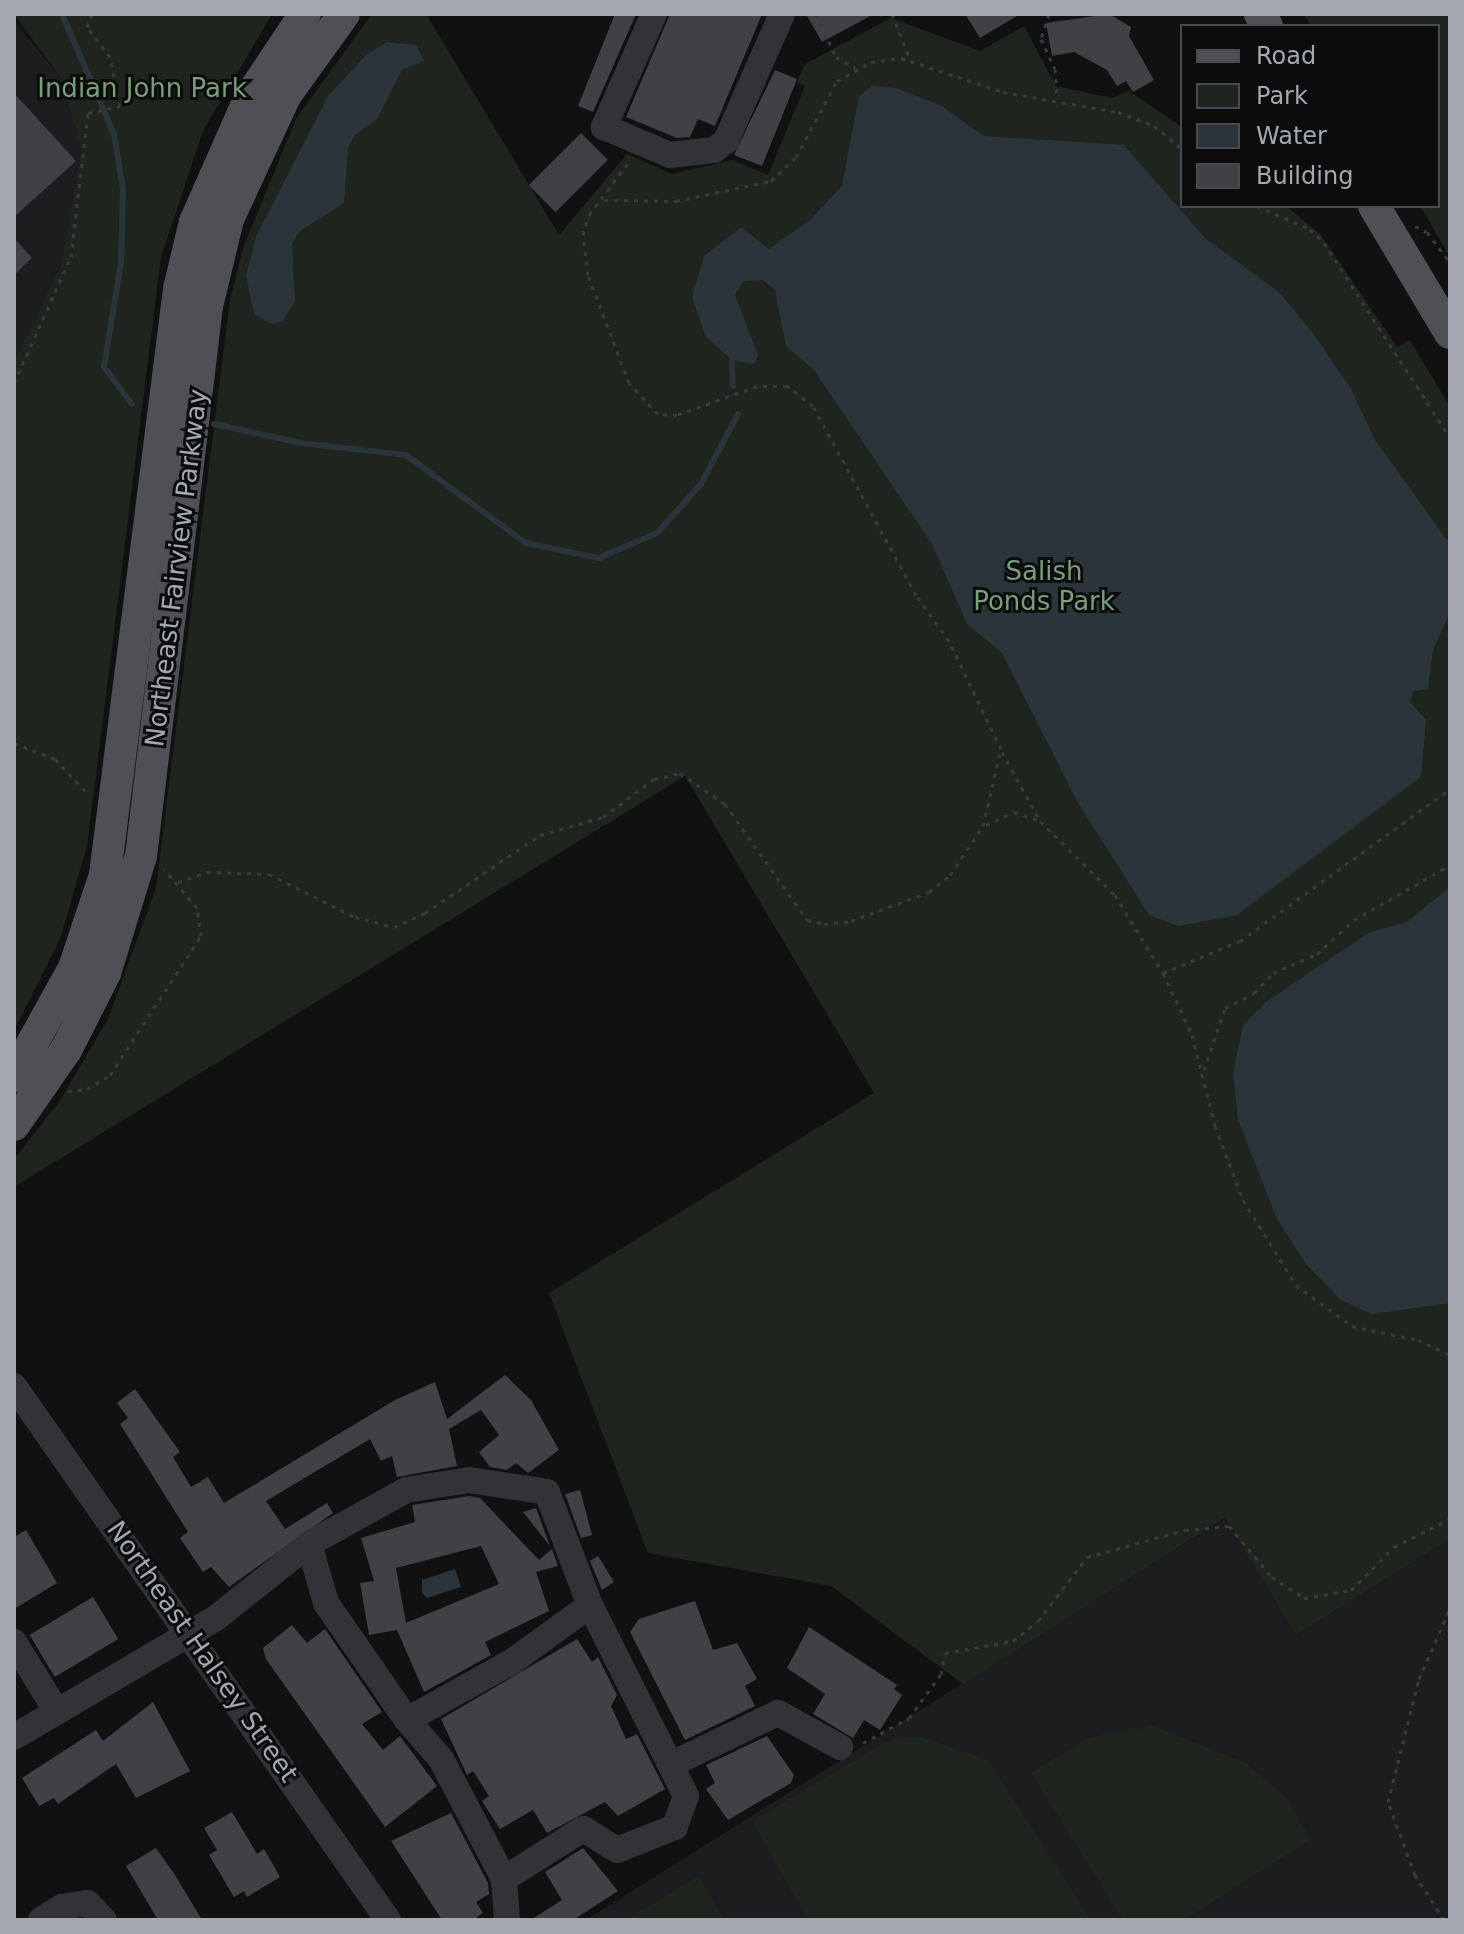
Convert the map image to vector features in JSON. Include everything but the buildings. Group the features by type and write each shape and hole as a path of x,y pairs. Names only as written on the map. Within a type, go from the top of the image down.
{"main road":[{"name":"Northeast Fairview Parkway","path":"14,1076 74,968 105,875 179,289 195,222 251,95 305,14"},
{"name":"Northeast Fairview Parkway","path":"14,1125 46,1084 105,973 141,856 217,259 259,144 303,67 344,14"},
{"path":"1375,208 1450,333"}],"street":[{"path":"654,14 604,127 639,145 690,154 726,141 782,14"},
{"name":"Northeast Halsey Street","path":"14,1386 388,1920"},
{"path":"14,1737 189,1632 309,1544 406,1490 469,1480 547,1492 590,1605 674,1763 686,1796 675,1827 617,1850 583,1829 504,1879"},
{"path":"309,1544 326,1603 407,1720 441,1759 504,1879 507,1920"},
{"path":"407,1720 513,1661 590,1605"},
{"path":"14,1642 57,1712"},
{"path":"674,1763 778,1713 840,1747"},
{"path":"41,1920 62,1907 96,1912"}],"path":[{"path":"14,383 71,257 88,113 120,106 110,57 87,27 92,14"},
{"path":"816,14 836,57 855,68"},
{"path":"892,14 910,59"},
{"path":"1049,14 1041,39 1055,69 1057,99"},
{"path":"604,200 676,201 771,181 796,157 837,81 855,68 910,59 984,87 1057,99 1154,126 1180,147"},
{"path":"639,145 604,200 589,215 583,235 588,275 643,405 677,415 757,386 787,386 813,406 916,595 949,641 1040,821 1115,895 1163,973 1203,1074 1243,1200 1296,1285 1352,1326 1418,1340 1450,1355"},
{"path":"1262,208 1310,229 1324,243 1450,438"},
{"path":"14,743 55,759 89,795"},
{"path":"178,882 207,872 269,874 355,917 394,927 425,913 540,835 603,817 654,779 680,773 725,804 807,920 824,924 851,921 929,892 950,875 983,826 1001,749"},
{"path":"1163,973 1240,941 1450,789"},
{"path":"983,826 1014,812 1040,821"},
{"path":"1203,1074 1225,1008 1247,998 1273,973 1317,954 1354,920 1450,865"},
{"path":"46,1084 65,1091 87,1089 110,1075 201,936 197,908 164,869"},
{"path":"840,1747 870,1742 909,1718 941,1674 945,1653 1013,1641 1030,1628 1087,1557 1185,1530 1229,1526 1272,1577 1304,1598 1351,1590 1394,1547 1450,1519"},
{"path":"1444,1920 1415,1875 1388,1802 1419,1679 1450,1608"}],"shaded area":[{"path":"14,21 60,77 81,150 61,265 14,360"},
{"path":"1226,1518 1296,1635 1450,1539 1450,1920 586,1920"}],"green space":[{"name":"Indian John Park","path":"14,14 272,14 203,131 161,257 87,846 60,939 14,1031 14,360 61,265 81,150 60,77"},
{"name":"Salish Ponds Park","path":"372,14 426,14 559,235 627,154 672,174 733,160 768,175 805,86 797,82 805,64 891,18 980,51 1024,26 1056,86 1112,98 1129,91 1180,126 1180,208 1288,208 1321,235 1397,347 1410,340 1450,407 1450,1539 1296,1635 1225,1518 963,1684 831,1586 648,1553 549,1293 874,1093 685,776 14,1187 14,1159 59,1102 108,1019 156,888 230,300 243,248 296,119"},
{"path":"1304,14 1450,14 1450,257 1421,208 1440,208 1440,24 1310,24"},
{"path":"1153,1726 1246,1763 1285,1796 1311,1839 1184,1920 1123,1920 1031,1773 1089,1737"},
{"path":"921,1737 988,1760 1091,1920 808,1920 752,1821 891,1739"},
{"path":"699,1876 724,1920 626,1920"}],"water":[{"path":"387,42 416,45 424,61 402,70 377,119 355,135 348,147 344,203 300,231 292,244 295,301 282,322 271,324 254,314 246,275 256,237 328,96 367,54"},
{"path":"872,86 896,88 942,106 983,136 1124,145 1205,238 1279,292 1313,333 1350,387 1375,440 1450,544 1450,612 1433,650 1428,689 1413,691 1410,702 1426,720 1421,777 1237,915 1178,926 1149,915 1077,801 1002,653 967,624 932,544 814,370 786,346 775,290 763,280 744,281 735,295 758,355 754,364 732,360 706,337 692,297 704,256 741,227 769,249 810,220 842,186 859,96"},
{"path":"1450,887 1450,1303 1372,1314 1341,1300 1306,1264 1277,1219 1238,1120 1233,1073 1243,1025 1266,1002 1370,932 1407,922"},
{"path":"455,1569 461,1587 427,1598 422,1593 422,1580"}],"waterway":[{"path":"62,14 114,134 123,189 121,263 104,367 132,404"},
{"path":"732,360 733,386"},
{"path":"214,424 301,443 406,455 526,543 599,558 657,533 701,484 738,414"}]}
